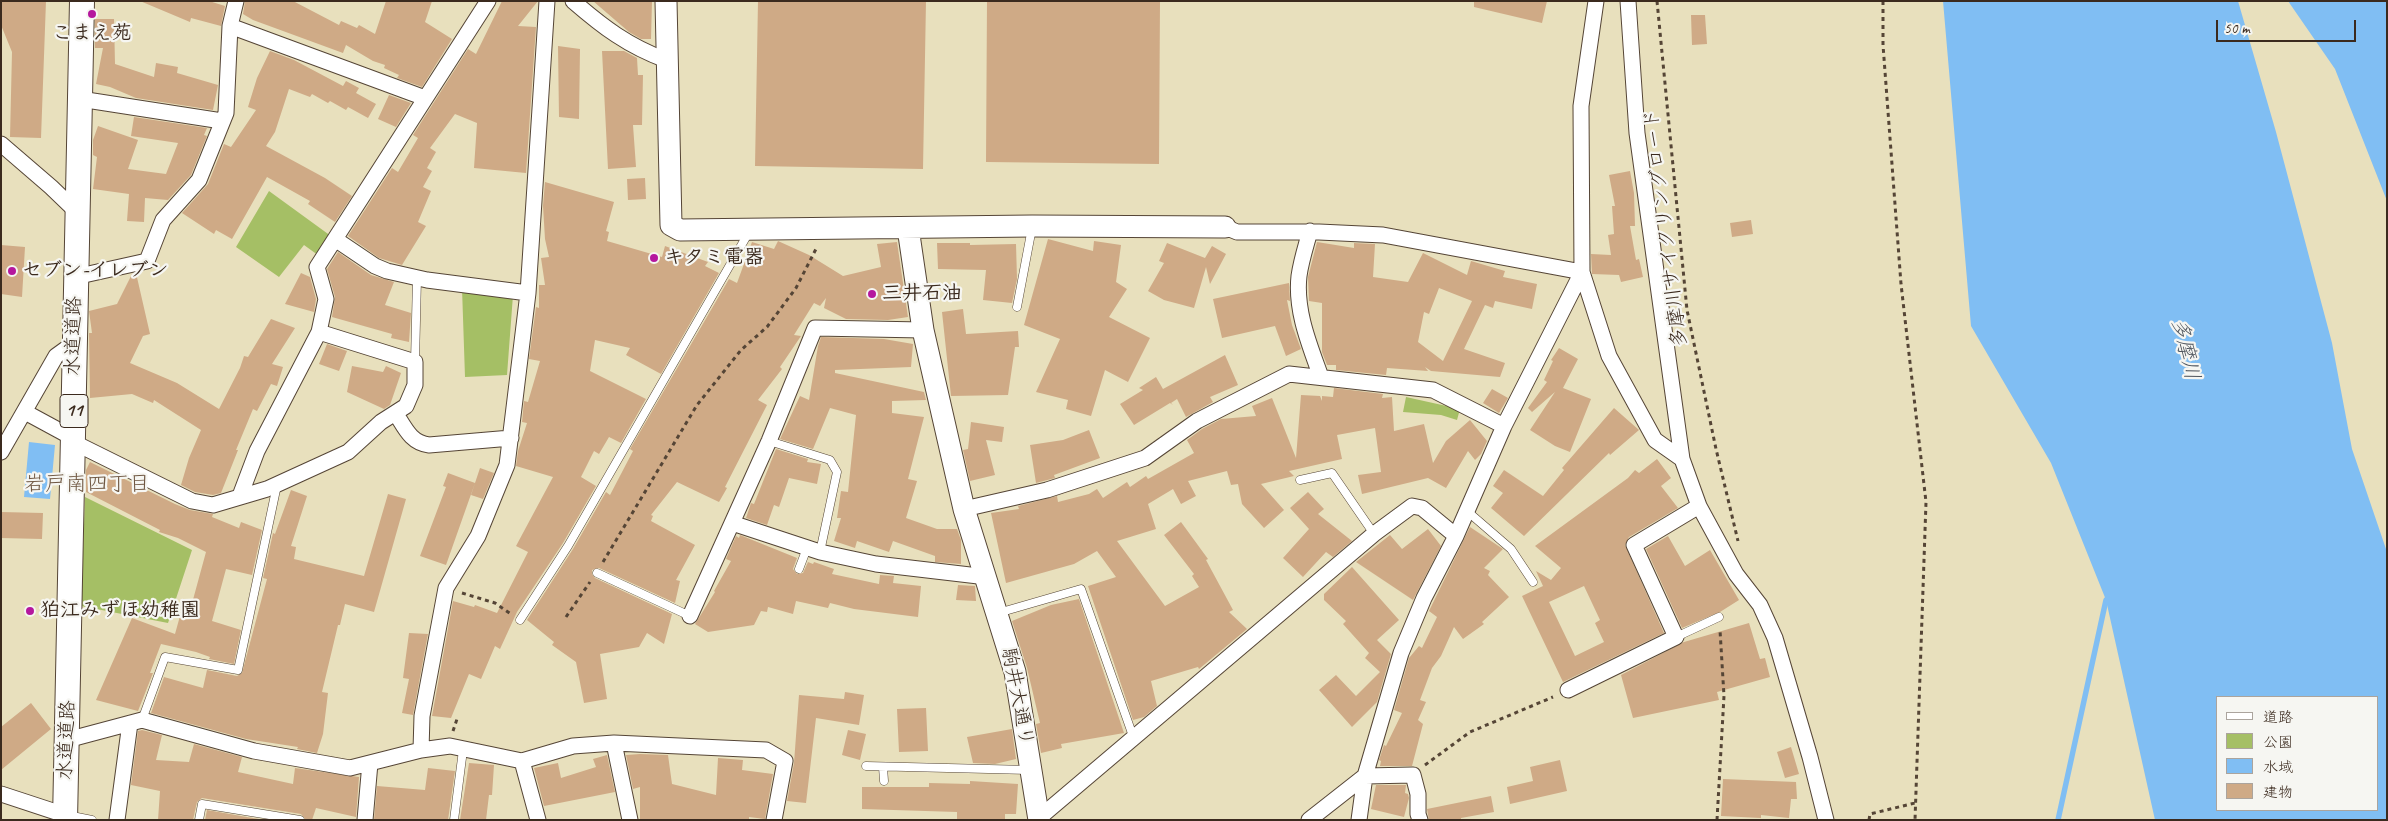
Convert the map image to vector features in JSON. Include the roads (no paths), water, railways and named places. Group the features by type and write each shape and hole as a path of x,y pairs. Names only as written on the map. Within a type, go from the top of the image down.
{"main road":[{"name":"水道道路","path":"65,817 82,1"}],"street":[{"path":"75,277 147,261 163,220 199,180 226,113 230,26 236,1"},
{"path":"240,496 257,451 319,332 326,299 317,267 488,1"},
{"path":"421,750 422,716 446,588 467,557 492,507 507,465 528,293 547,1"},
{"path":"573,1 602,26 638,50 666,60"},
{"path":"666,1 671,225 680,230 1032,226 1225,228 1237,232 1310,231 1383,235 1582,272"},
{"path":"1596,1 1581,106 1582,272 1610,356 1655,440 1682,459"},
{"path":"1628,1 1637,133 1682,459 1699,506 1736,574 1760,605 1775,638 1810,757 1826,820"},
{"path":"230,26 425,98"},
{"path":"80,99 222,122"},
{"path":"1,144 77,212"},
{"name":"駒井大通り","path":"908,228 923,330 964,509 1015,672 1039,819"},
{"path":"1310,231 1299,278 1299,300 1306,336 1321,377"},
{"path":"335,239 375,266 417,278 528,293"},
{"path":"1358,820 1365,776 1401,653 1424,598 1456,536 1504,426 1582,272"},
{"path":"690,616 769,441 815,328 923,330"},
{"path":"25,412 73,440 192,501 213,505 277,486 348,452 381,422 406,406 415,385 415,362 319,332"},
{"path":"1,452 56,356 74,343"},
{"path":"964,509 1046,490 1145,458 1197,421 1289,374 1433,390 1504,426"},
{"path":"396,414 411,438 418,444 511,438"},
{"path":"1039,819 1374,534 1412,506 1418,506 1456,536"},
{"path":"1568,690 1676,637 1634,545 1699,506"},
{"path":"732,522 814,550 876,564 986,577"},
{"path":"116,820 136,722"},
{"path":"67,740 136,722 254,751 350,768 421,750 450,746 522,760 573,746 614,742 766,750 785,761 774,820"},
{"path":"614,742 630,820"},
{"path":"522,760 538,820"},
{"path":"365,820 370,763"},
{"path":"1309,820 1365,776 1413,775 1418,794 1418,814 1420,820"},
{"path":"1,794 65,817"}],"lane":[{"path":"1017,307 1032,226"},
{"path":"520,620 568,546 751,228"},
{"path":"415,362 417,278"},
{"path":"769,441 830,460 837,472 814,550 799,569"},
{"path":"1300,480 1332,473 1374,534"},
{"path":"136,722 165,657 238,670 277,486"},
{"path":"1467,511 1511,549 1533,582"},
{"path":"597,572 690,616"},
{"path":"998,613 1081,589 1134,739"},
{"path":"1676,637 1719,617"},
{"path":"454,820 463,750"},
{"path":"866,766 1031,770"},
{"path":"883,767 884,781"},
{"path":"200,820 202,804 300,820"},
{"path":"65,817 92,820"}],"water":[{"name":"多摩川","path":"1943,1 2238,1 2276,132 2332,343 2352,449 2387,552 2387,820 2155,820 2106,600 2051,463 1971,326"},
{"path":"2288,1 2387,1 2387,201 2335,69"},
{"path":"29,442 55,445 50,499 24,497"}],"waterway":[{"path":"2058,820 2106,600"}],"place":[{"name":"こまえ苑","path":"92,14"},
{"name":"キタミ電器","path":"654,258"},
{"name":"セブン-イレブン","path":"12,271"},
{"name":"三井石油","path":"872,294"},
{"name":"狛江みずほ幼稚園","path":"30,611"}],"district":[{"name":"岩戸南四丁目","path":"87,484"}]}
